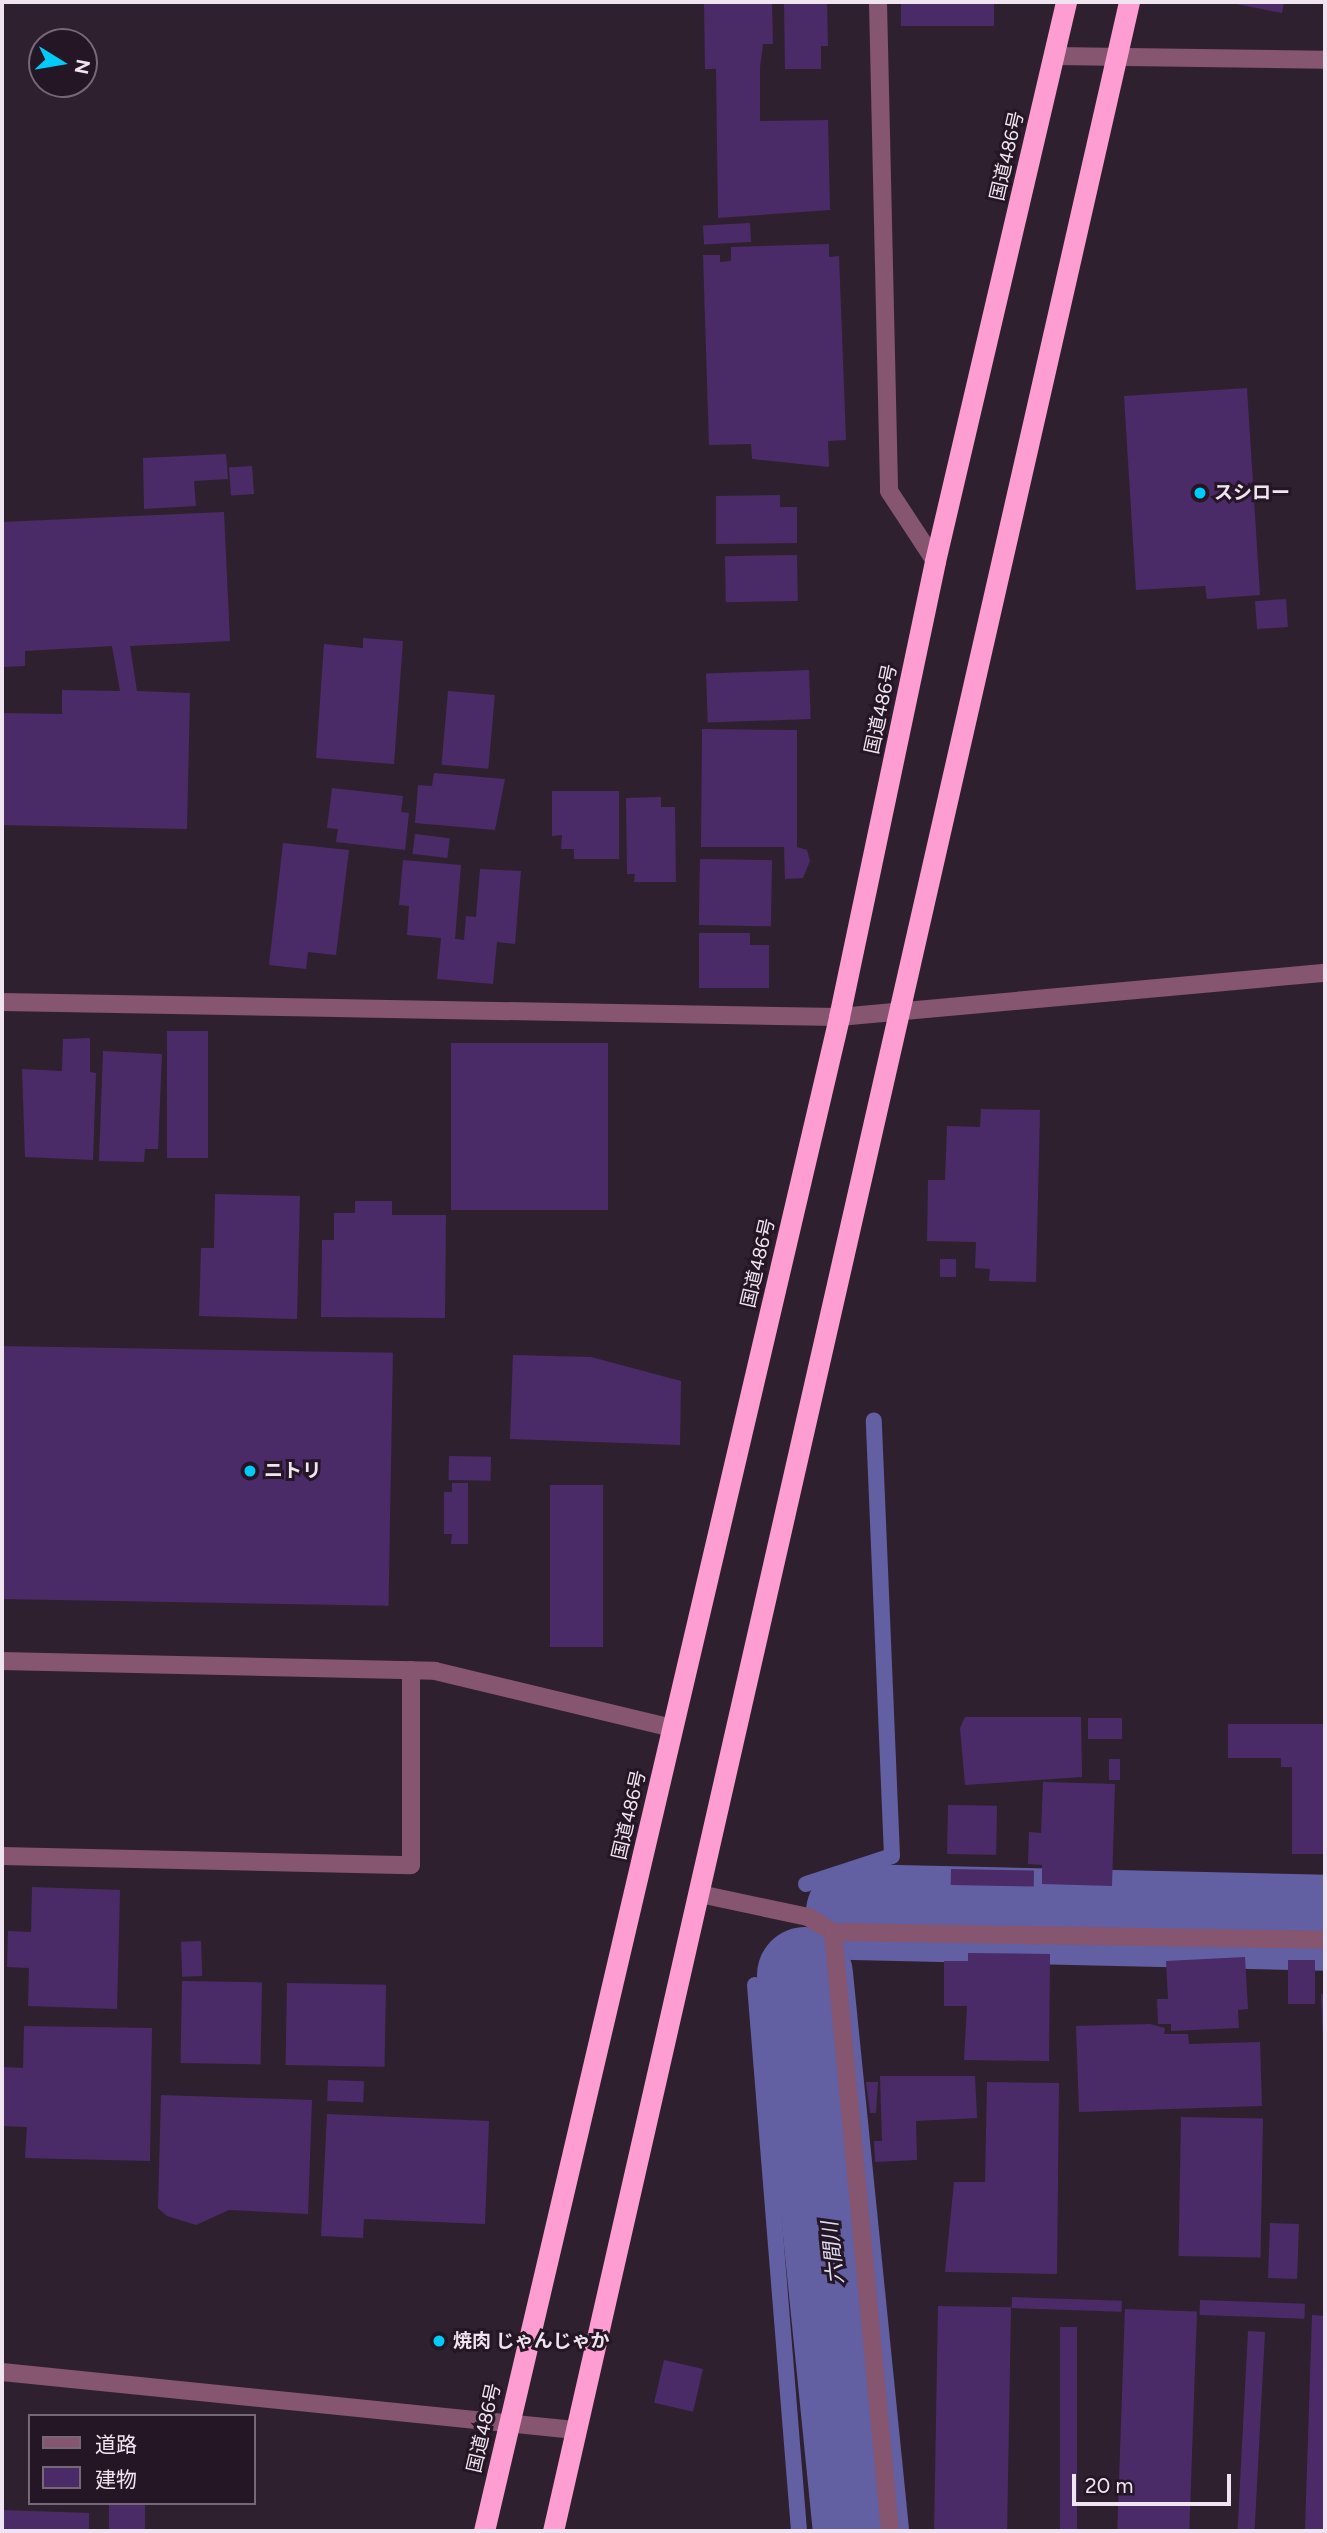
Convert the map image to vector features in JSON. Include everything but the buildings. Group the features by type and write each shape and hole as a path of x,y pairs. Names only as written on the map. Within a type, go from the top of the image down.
{"highway":[{"name":"国道486号","path":"484,2531 839,1017 935,561 1066,2"},
{"path":"553,2531 903,1012 1129,2"}],"street":[{"path":"878,2 889,491 935,561"},
{"path":"1054,56 1325,60"},
{"path":"2,1002 839,1017 1325,973"},
{"path":"2,1661 411,1670 672,1728"},
{"path":"2,1856 411,1864 411,1670"},
{"path":"700,1894 808,1917 834,1932 1325,1940"},
{"path":"834,1932 890,2531"},
{"path":"2,2372 575,2430"}],"waterway":[{"path":"806,1884 892,1856 874,1420"},
{"name":"六間川","path":"854,1912 1325,1923"},
{"name":"六間川","path":"805,1975 861,2531"},
{"path":"755,1985 799,2531"}],"place":[{"name":"スシロー","path":"1200,493"},
{"name":"ニトリ","path":"250,1471"},
{"name":"焼肉 じゃんじゃか","path":"439,2341"}]}
